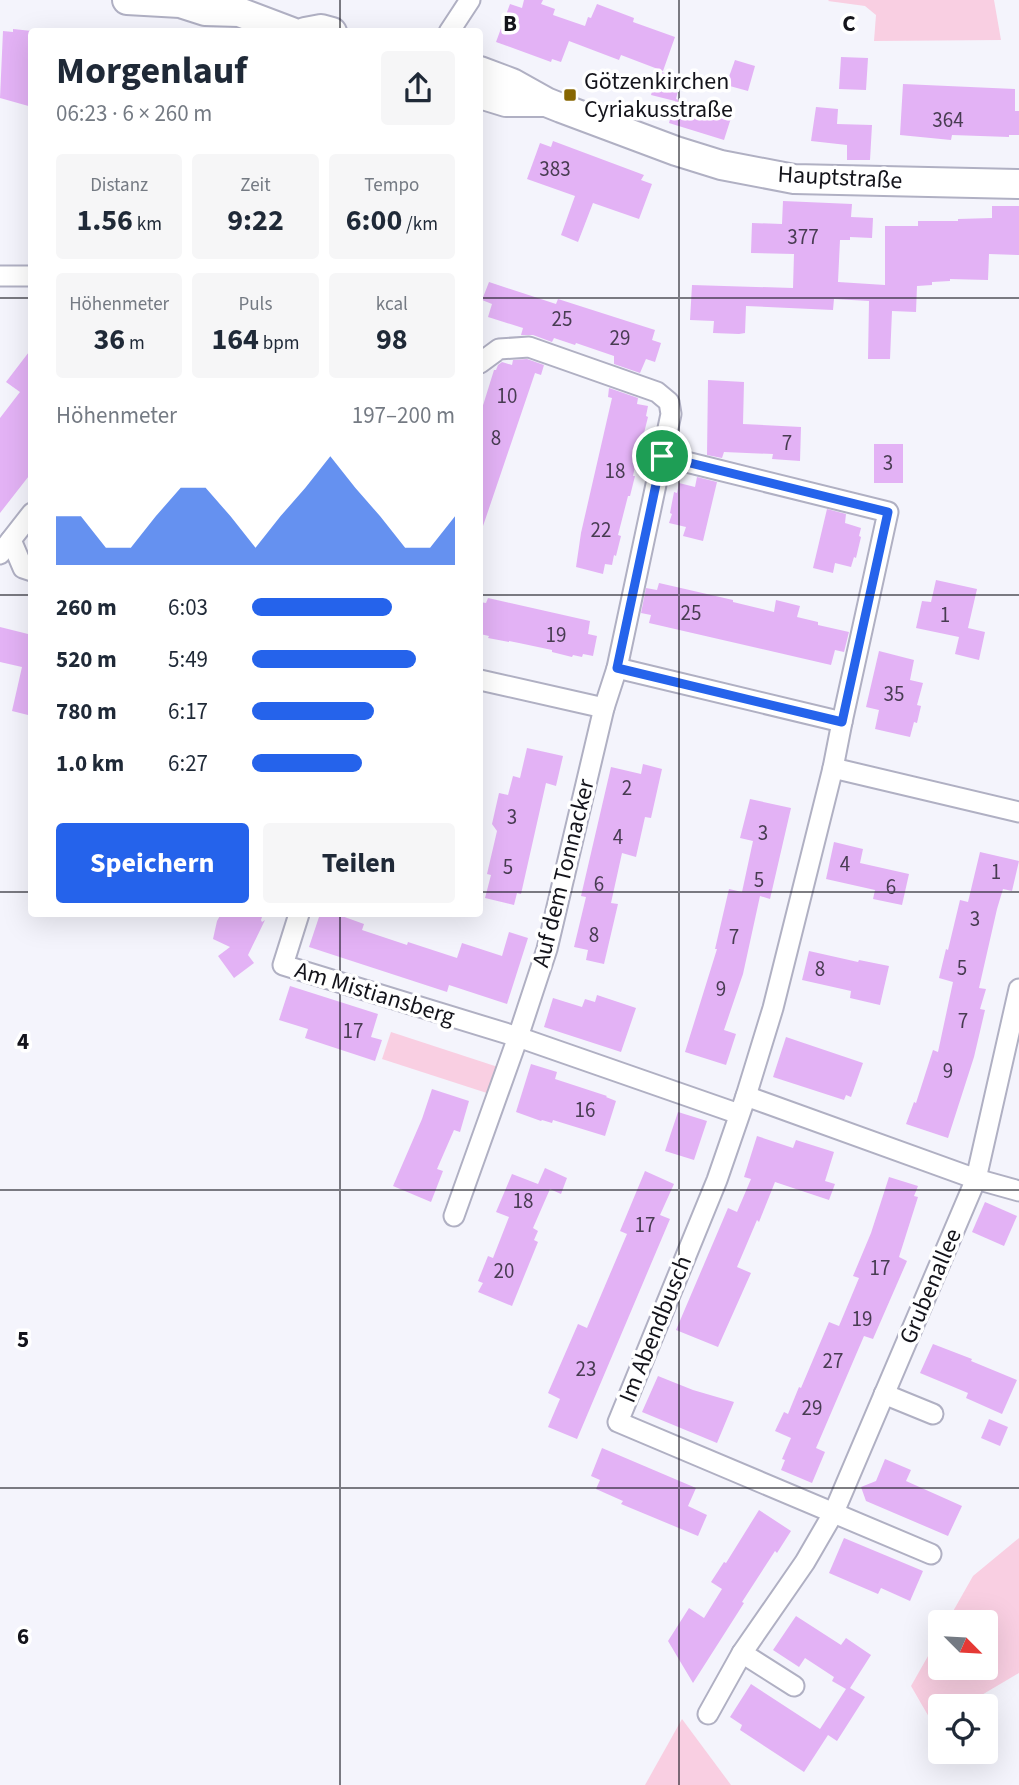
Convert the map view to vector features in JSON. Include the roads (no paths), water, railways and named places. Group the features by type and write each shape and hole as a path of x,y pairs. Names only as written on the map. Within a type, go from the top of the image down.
{"main road":[{"path":"127,0 180,4 205,11 239,12 281,28"},
{"path":"205,11 224,28"},
{"name":"Hauptstraße","path":"483,72 512,83 546,102 721,165 794,179 1019,184"},
{"name":"Hauptstraße","path":"483,95 506,102 546,102"}],"street":[{"path":"452,28 470,0"},
{"path":"0,276 28,276"},
{"name":"Auf dem Tonnacker","path":"454,1216 547,949 604,708 617,668 671,414 668,402 657,392 529,347 499,349 483,361"},
{"name":"Im Abendbusch","path":"662,456 888,512 833,768 773,1007 717,1180 618,1422 834,1512"},
{"path":"28,518 6,547 23,568 28,569"},
{"path":"617,668 842,722"},
{"path":"483,681 604,708"},
{"path":"833,768 1019,812"},
{"name":"Am Mistiansberg","path":"298,917 283,965 518,1037"},
{"name":"Grubenallee","path":"708,1714 742,1653 805,1562 834,1512 976,1179 1019,989"},
{"path":"518,1037 1019,1191"},
{"path":"884,1394 933,1414"},
{"path":"834,1512 931,1554"},
{"path":"742,1653 794,1686"}],"place":[{"name":"Götzenkirchen Cyriakusstraße","path":"570,95"}]}
